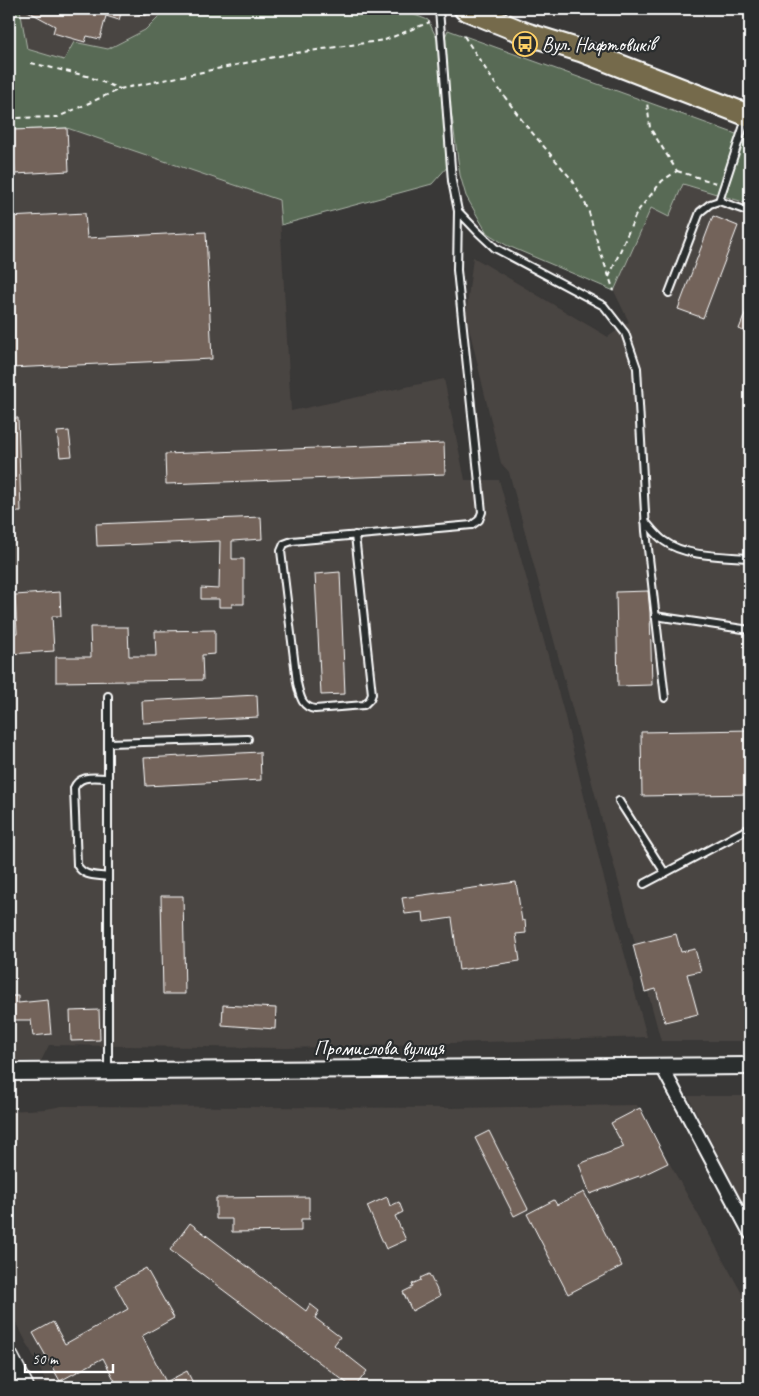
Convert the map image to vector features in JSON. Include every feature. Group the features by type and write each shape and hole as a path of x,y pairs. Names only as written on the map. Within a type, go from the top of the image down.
{"main road":[{"path":"465,9 527,34 582,51 749,116"},
{"path":"9,1358 24,1387"}],"street":[{"name":"Промислова вулиця","path":"9,1072 750,1066"},
{"path":"662,1067 750,1233"}],"lane":[{"path":"138,9 145,11 147,9"},
{"path":"354,535 372,694 364,705 314,710 303,703 296,683 281,551 284,544 292,541 354,535 472,525 479,520 482,512 457,270 458,212 452,181 439,9"},
{"path":"719,201 749,116"},
{"path":"669,293 700,212 710,204 719,201 750,212"},
{"path":"458,212 495,248 604,306 625,333 637,368 645,521 665,698"},
{"path":"645,521 662,541 677,550 690,553 750,558"},
{"path":"655,616 750,630"},
{"path":"108,696 108,1071"},
{"path":"108,743 248,739"},
{"path":"108,778 82,778 77,781 74,788 77,865 86,874 108,877"},
{"path":"619,801 665,873"},
{"path":"644,884 750,828"}],"path":[{"path":"9,116 13,118 58,117 120,89 289,54 385,40 430,22"},
{"path":"464,36 524,123 573,181 588,209 614,291"},
{"path":"30,63 87,76 120,89"},
{"path":"647,102 650,128 677,171 724,185"},
{"path":"609,277 637,212 662,181 677,171"}],"shaded area":[{"path":"20,9 166,9 145,30 107,49 74,42 64,60 27,49"},
{"path":"67,128 279,200 291,411 444,379 465,480 499,480 564,713 602,871 647,1037 287,1048 49,1045 41,1061 9,1061 9,152 13,152 13,130"},
{"path":"683,184 750,204 750,1041 661,1041 509,472 501,463 466,315 473,257 608,337 629,322 614,291 651,208 669,216"},
{"path":"688,1096 750,1096 750,1218"},
{"path":"637,1105 750,1308 750,1387 49,1387 9,1308 9,1111 62,1106 450,1108"}],"green space":[{"path":"9,9 20,9 27,49 64,60 74,42 108,49 145,30 166,9 399,9 428,20 440,45 449,165 432,184 281,225 279,200 67,128 13,130 14,152 9,152"},
{"path":"448,30 750,139 750,204 683,184 669,217 651,208 614,291 506,245 487,233 466,196 460,175 442,44"}],"building":[{"path":"24,9 122,10 119,20 106,16 100,39 87,36 85,42 53,33 55,26"},
{"path":"67,128 69,171 15,174 13,130"},
{"path":"85,213 87,238 206,232 212,359 9,368 9,217"},
{"path":"713,216 738,226 703,318 678,309"},
{"path":"750,301 750,334 739,329"},
{"path":"9,418 18,418 21,512 9,512"},
{"path":"69,431 72,456 60,457 57,432"},
{"path":"444,443 445,474 166,484 165,454"},
{"path":"261,517 262,539 232,541 232,559 244,559 244,604 232,604 232,607 219,607 219,599 201,599 201,588 219,589 220,541 97,546 96,524"},
{"path":"340,572 345,694 321,695 315,574"},
{"path":"648,591 652,685 618,686 616,592"},
{"path":"60,592 61,616 52,616 54,651 9,654 9,634 17,633 15,595"},
{"path":"90,627 128,627 129,656 156,656 155,631 215,630 215,654 202,655 203,680 56,682 56,657 91,657"},
{"path":"257,695 258,717 143,723 142,701"},
{"path":"750,730 750,794 642,796 641,732"},
{"path":"260,752 261,780 146,786 144,758"},
{"path":"516,882 522,921 525,920 526,933 516,934 520,961 459,970 452,918 424,922 423,912 405,914 402,898"},
{"path":"161,896 183,896 185,994 163,994"},
{"path":"676,934 681,952 695,949 701,971 687,974 698,1014 665,1022 656,989 645,992 633,945"},
{"path":"9,996 18,996 18,1003 48,1000 51,1034 33,1036 31,1020 9,1020"},
{"path":"223,1005 276,1008 275,1029 222,1025"},
{"path":"99,1010 100,1040 71,1041 70,1011"},
{"path":"640,1108 668,1163 639,1177 590,1194 579,1164 624,1147 611,1123"},
{"path":"489,1131 528,1209 514,1216 475,1138"},
{"path":"584,1192 622,1266 568,1294 527,1214 554,1200 557,1205"},
{"path":"309,1197 309,1219 301,1219 301,1231 232,1232 232,1219 216,1219 216,1198"},
{"path":"387,1197 390,1206 399,1202 403,1212 395,1216 406,1240 386,1249 367,1206"},
{"path":"190,1223 306,1311 310,1304 319,1311 315,1318 340,1337 334,1345 367,1371 355,1387 352,1387 170,1250"},
{"path":"146,1268 174,1318 142,1336 166,1382 187,1371 195,1387 118,1387 103,1358 60,1381 33,1333 53,1322 65,1344 128,1309 115,1285"},
{"path":"429,1274 440,1296 412,1311 403,1292 413,1287 412,1284 421,1280 420,1278"}],"place":[{"name":"Вул. Нафтовиків","path":"525,44"}]}
